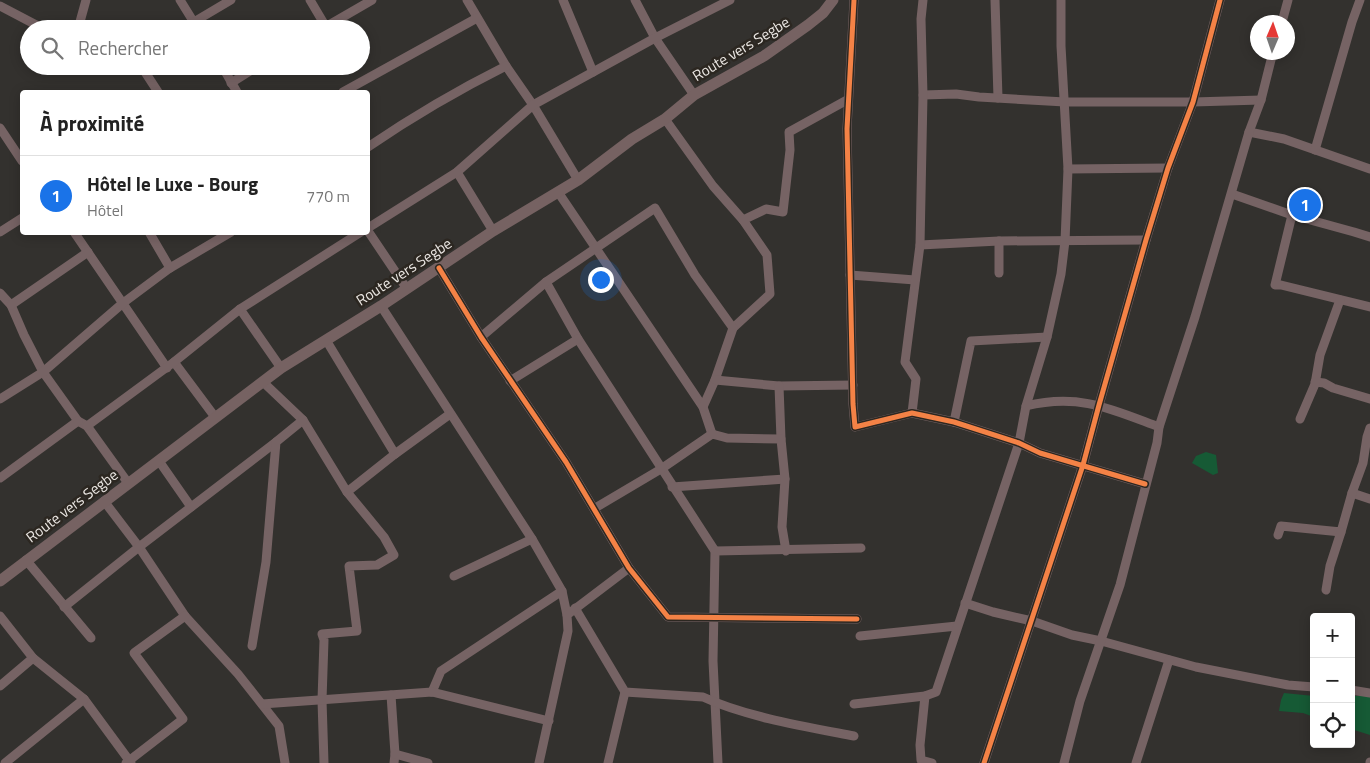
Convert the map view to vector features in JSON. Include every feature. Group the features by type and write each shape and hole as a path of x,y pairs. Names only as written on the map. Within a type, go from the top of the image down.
{"main road":[{"name":"Route vers Segbe","path":"0,581 281,368 381,306 494,231 578,180 632,139 665,119 694,95 764,56 808,25 823,12 832,0"}],"street":[{"path":"80,20 86,0"},
{"path":"180,0 192,20"},
{"path":"202,20 231,0"},
{"path":"310,0 320,20"},
{"path":"338,20 372,0"},
{"path":"468,0 506,66 533,105 578,180"},
{"path":"563,0 593,72"},
{"path":"635,0 656,38 694,95"},
{"path":"370,229 458,172 533,105 730,0"},
{"path":"854,0 847,100 852,385 855,427 912,413 954,422 1019,443 1040,453 1145,484"},
{"path":"912,413 916,379 905,362 920,245 923,95 921,19 923,0"},
{"path":"995,0 998,98"},
{"path":"854,704 925,696 936,692 1019,443 1026,406 1047,337 1061,274 1065,241 1068,170 1061,46 1061,0"},
{"path":"984,763 1083,465 1146,240 1168,168 1192,102 1220,0"},
{"path":"1284,15 1288,0"},
{"path":"1314,150 1360,0"},
{"path":"0,6 27,20"},
{"path":"347,90 477,18"},
{"path":"1064,763 1080,701 1120,585 1157,443 1159,427 1195,317 1249,132 1261,100 1271,60"},
{"path":"370,146 408,120 467,85 506,66"},
{"path":"146,75 157,90"},
{"path":"227,75 236,90"},
{"path":"231,83 244,75"},
{"path":"923,95 956,94 979,98 1065,102 1261,100"},
{"path":"743,220 766,209 783,212 790,150 790,132 847,100"},
{"path":"665,119 713,186 743,220 767,255 770,294 733,328 715,380 703,406"},
{"path":"0,128 4,144 20,159"},
{"path":"1249,132 1284,139 1370,169"},
{"path":"1068,170 1168,168"},
{"path":"458,172 494,231"},
{"path":"558,192 596,246 638,313 652,330 703,406 712,434"},
{"path":"1232,194 1292,215 1370,237"},
{"path":"481,337 546,282 596,246 655,208 694,275 733,328"},
{"path":"1292,215 1275,285 1370,307"},
{"path":"0,232 20,219"},
{"path":"370,233 407,289"},
{"path":"76,235 123,303 170,365 215,417"},
{"path":"151,235 170,268"},
{"path":"0,399 43,372 123,303 170,268 226,235"},
{"path":"87,426 170,365 240,309 356,235"},
{"path":"920,245 999,241 1146,240"},
{"path":"999,241 999,273"},
{"path":"11,305 88,252"},
{"path":"439,268 481,337 552,440 595,508 629,568 668,617 857,619"},
{"path":"850,275 915,280"},
{"path":"546,282 578,339 715,552 713,618 714,702 718,763"},
{"path":"0,293 11,305 43,372 78,421 87,426 128,483"},
{"path":"1300,419 1315,382 1320,355 1340,300"},
{"path":"381,306 532,538 562,591 568,631 540,763"},
{"path":"240,309 281,368"},
{"path":"954,422 971,341 1047,337"},
{"path":"510,381 578,339"},
{"path":"326,340 395,454"},
{"path":"715,380 780,386 852,385"},
{"path":"263,382 303,420 347,492 384,537 394,555 378,565 349,566 356,631 322,634 324,640 322,700 324,763"},
{"path":"1315,382 1324,383 1333,388 1370,399"},
{"path":"780,386 784,479 782,527 786,550"},
{"path":"1026,406 1044,402 1078,401 1099,405 1159,427"},
{"path":"347,492 450,414"},
{"path":"64,607 139,546 303,420"},
{"path":"0,478 78,421"},
{"path":"1326,590 1330,566 1362,463 1370,428"},
{"path":"595,508 661,469 712,434 727,438 781,439"},
{"path":"252,646 266,562 276,442"},
{"path":"159,461 190,507"},
{"path":"672,487 784,479"},
{"path":"1352,493 1370,499"},
{"path":"104,501 139,546 185,616 238,674 278,726 285,763"},
{"path":"1278,536 1280,526 1341,532"},
{"path":"454,576 532,538"},
{"path":"715,552 860,548"},
{"path":"26,560 91,638"},
{"path":"567,615 629,568"},
{"path":"432,692 441,671 562,591"},
{"path":"965,603 1072,635 1101,641 1196,668 1260,680 1310,686"},
{"path":"575,608 626,692 608,763"},
{"path":"0,616 32,658 84,699 129,762 183,719 134,653 185,616"},
{"path":"860,636 957,626"},
{"path":"0,686 32,658"},
{"path":"1136,763 1168,660"},
{"path":"1355,691 1370,693"},
{"path":"262,704 432,692 549,721"},
{"path":"626,692 703,697 714,702 810,728 854,736"},
{"path":"391,695 395,759 428,763"},
{"path":"925,696 920,745 922,760 932,763"},
{"path":"5,763 84,699"}],"green space":[{"path":"1206,452 1216,455 1218,473 1213,475 1192,463 1196,456"},
{"path":"1284,693 1310,696 1310,716 1303,713 1279,711"},
{"path":"1355,696 1370,696 1370,735 1355,730"}],"cycle path":[{"path":"854,0 847,129 855,427 912,413 954,422 1019,443 1040,453 1145,484"},
{"path":"984,763 1083,465 1146,240 1168,168 1193,102 1220,0"},
{"path":"439,268 481,337 566,462 629,568 668,617 857,619"}],"place":[{"name":"Hôtel le Luxe - Bourg","path":"1305,205"}]}
